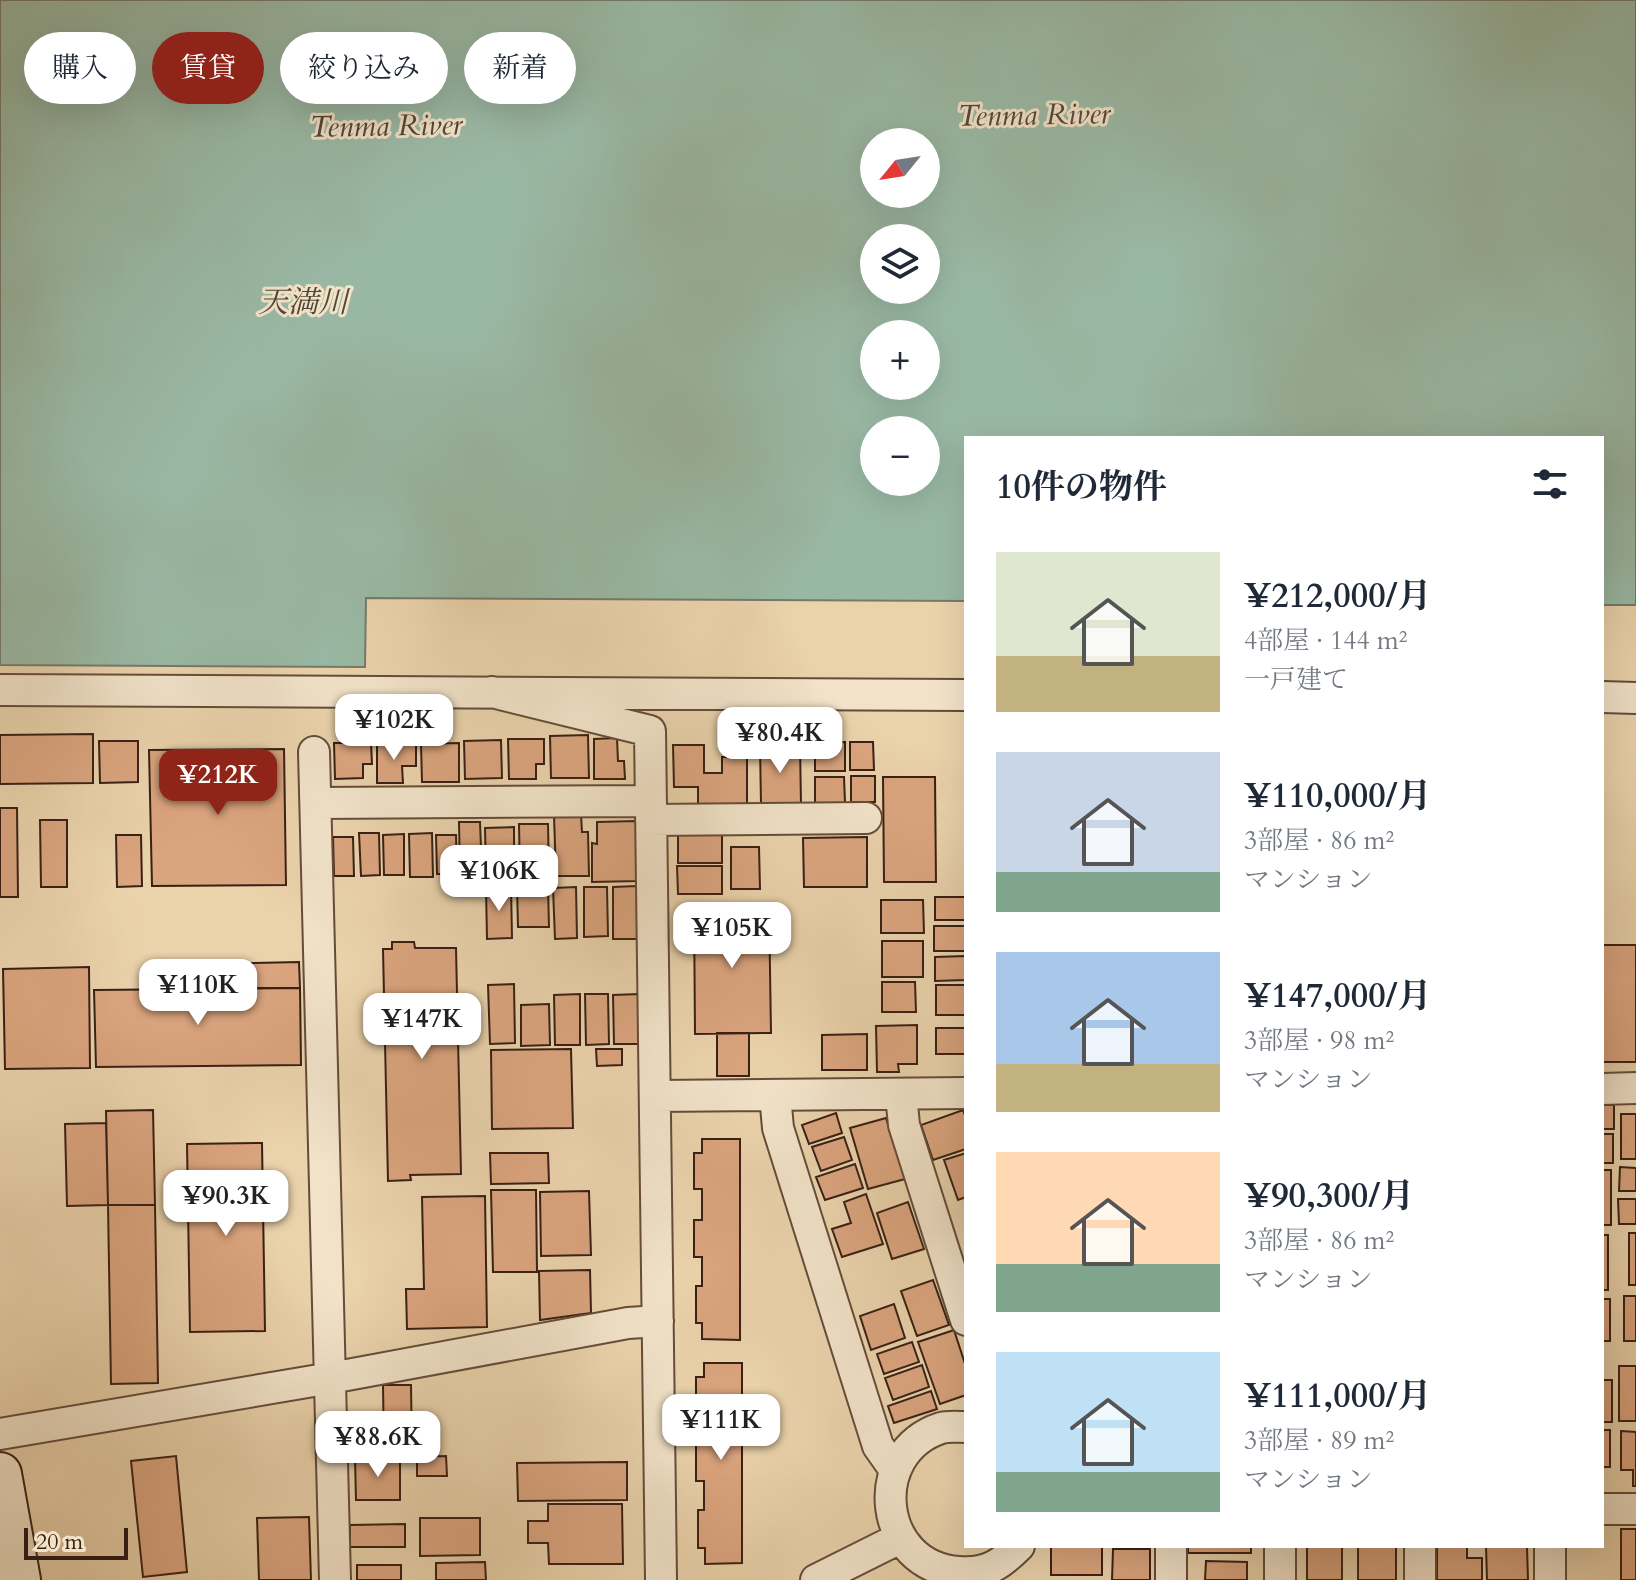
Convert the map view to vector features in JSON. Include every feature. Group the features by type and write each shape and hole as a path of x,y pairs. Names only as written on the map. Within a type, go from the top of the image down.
{"street":[{"path":"0,690 964,695"},
{"path":"492,692 650,731 661,1580"},
{"path":"1604,697 1636,698"},
{"path":"314,752 335,1580"},
{"path":"317,803 866,818"},
{"path":"1604,1089 1636,1088"},
{"path":"656,1096 964,1093"},
{"path":"901,1094 904,1125 964,1314"},
{"path":"775,1095 778,1128 878,1446 895,1470"},
{"path":"0,1434 331,1378 628,1323 658,1321"},
{"path":"964,1427 942,1428 913,1445 895,1470 889,1506 900,1538 917,1557 943,1571 974,1573 1011,1564"},
{"path":"0,1474 19,1580"},
{"path":"1604,1509 1636,1509"},
{"path":"816,1580 865,1568 900,1538"},
{"path":"1171,1548 1171,1580"},
{"path":"1280,1548 1280,1580"},
{"path":"1420,1548 1420,1580"},
{"path":"1550,1548 1550,1580"}],"water":[{"name":"天満川","path":"0,0 1636,0 1636,605 1604,605 1604,436 964,436 964,601 366,598 365,667 0,665"}],"building":[{"path":"93,734 93,783 0,784 0,735"},
{"path":"588,735 589,778 551,778 550,736"},
{"path":"617,738 618,761 624,761 625,779 594,779 594,739"},
{"path":"508,739 544,739 544,764 536,764 536,779 509,779"},
{"path":"501,740 502,778 465,779 464,741"},
{"path":"99,741 138,741 138,782 100,783"},
{"path":"845,742 845,771 815,771 815,743"},
{"path":"850,742 873,742 874,770 850,770"},
{"path":"334,743 371,743 372,764 363,764 363,778 335,779"},
{"path":"459,743 459,782 422,782 421,744"},
{"path":"377,744 416,744 416,766 402,766 403,783 377,783"},
{"path":"673,745 704,745 704,773 722,773 722,757 747,757 747,804 698,804 698,787 674,787"},
{"path":"760,745 800,745 801,805 761,805"},
{"path":"284,749 286,885 152,886 149,750"},
{"path":"851,776 875,776 875,802 851,802"},
{"path":"815,777 844,777 845,803 815,803"},
{"path":"883,777 935,777 936,882 884,882"},
{"path":"0,808 17,808 18,897 0,897"},
{"path":"581,814 582,832 588,832 589,876 556,876 554,815"},
{"path":"40,820 67,820 67,887 41,887"},
{"path":"636,821 638,881 592,882 592,843 597,844 597,822"},
{"path":"459,822 480,822 482,874 460,874"},
{"path":"519,824 548,824 549,874 520,874"},
{"path":"514,827 514,873 486,873 485,828"},
{"path":"359,833 379,833 380,875 361,876"},
{"path":"432,833 433,877 410,877 409,834"},
{"path":"404,834 404,875 384,875 383,835"},
{"path":"116,835 141,835 142,886 117,887"},
{"path":"436,835 456,835 457,874 437,874"},
{"path":"678,835 722,835 722,863 678,863"},
{"path":"333,837 353,837 354,876 334,876"},
{"path":"867,837 867,887 804,887 803,838"},
{"path":"731,847 759,847 760,889 731,889"},
{"path":"677,866 722,866 722,894 678,894"},
{"path":"637,886 638,939 613,939 613,887"},
{"path":"511,887 512,938 487,939 486,888"},
{"path":"548,887 549,927 518,927 517,888"},
{"path":"576,887 577,938 555,939 553,888"},
{"path":"584,887 607,887 608,936 584,937"},
{"path":"935,897 964,897 964,920 935,920"},
{"path":"881,900 923,900 924,933 881,933"},
{"path":"694,906 769,906 771,1033 695,1034"},
{"path":"934,926 964,926 964,951 934,951"},
{"path":"882,941 923,941 923,977 882,977"},
{"path":"392,942 414,942 415,948 456,948 461,1174 410,1175 411,1180 388,1181 383,949 392,949"},
{"path":"1604,945 1636,945 1636,1062 1604,1062"},
{"path":"964,956 964,980 935,981 935,957"},
{"path":"299,962 300,988 253,988 252,963"},
{"path":"89,967 90,1068 5,1069 3,969"},
{"path":"882,982 915,982 916,1012 882,1012"},
{"path":"514,984 515,1043 490,1044 488,985"},
{"path":"936,985 964,985 964,1015 936,1015"},
{"path":"300,988 301,1065 96,1067 94,990"},
{"path":"580,994 580,1045 555,1045 554,995"},
{"path":"585,994 608,994 609,1044 586,1045"},
{"path":"639,994 640,1044 614,1044 613,995"},
{"path":"549,1004 550,1045 521,1046 521,1005"},
{"path":"917,1025 917,1064 898,1064 899,1072 877,1072 876,1026"},
{"path":"936,1028 964,1028 964,1054 936,1054"},
{"path":"717,1033 749,1033 749,1076 717,1076"},
{"path":"867,1034 867,1070 822,1070 822,1035"},
{"path":"571,1049 573,1128 492,1129 491,1050"},
{"path":"596,1049 622,1049 622,1065 597,1066"},
{"path":"1604,1105 1614,1105 1614,1129 1604,1129"},
{"path":"153,1110 155,1205 108,1205 106,1111"},
{"path":"963,1110 964,1150 933,1160 921,1125"},
{"path":"836,1113 842,1133 809,1144 802,1125"},
{"path":"1621,1114 1636,1114 1636,1159 1621,1159"},
{"path":"886,1118 905,1179 868,1189 850,1128"},
{"path":"106,1123 108,1205 67,1206 65,1124"},
{"path":"1604,1134 1613,1134 1613,1163 1604,1163"},
{"path":"844,1137 852,1160 821,1171 812,1147"},
{"path":"702,1139 740,1139 740,1340 702,1339 702,1323 696,1323 696,1286 702,1286 702,1257 694,1257 694,1220 702,1220 702,1189 694,1189 694,1153 702,1153"},
{"path":"262,1143 265,1331 190,1332 187,1144"},
{"path":"490,1153 548,1153 549,1183 491,1184"},
{"path":"964,1154 964,1198 958,1200 944,1160"},
{"path":"855,1164 863,1188 825,1200 816,1177"},
{"path":"1620,1167 1636,1168 1636,1191 1619,1191"},
{"path":"1604,1170 1611,1170 1611,1225 1604,1225"},
{"path":"491,1190 536,1190 537,1272 493,1272"},
{"path":"589,1191 591,1255 541,1256 540,1192"},
{"path":"866,1194 883,1244 842,1257 832,1229 851,1223 844,1202"},
{"path":"485,1196 487,1327 407,1329 406,1289 424,1289 422,1197"},
{"path":"1618,1199 1636,1199 1636,1224 1619,1224"},
{"path":"908,1202 924,1249 892,1259 877,1213"},
{"path":"108,1205 155,1205 158,1383 111,1384"},
{"path":"1629,1233 1636,1233 1636,1285 1629,1285"},
{"path":"1604,1235 1608,1235 1608,1290 1604,1290"},
{"path":"590,1270 591,1313 540,1320 539,1271"},
{"path":"933,1280 949,1325 917,1336 901,1291"},
{"path":"1624,1296 1636,1296 1636,1341 1624,1341"},
{"path":"1604,1299 1610,1299 1610,1341 1604,1341"},
{"path":"894,1304 905,1338 871,1350 860,1316"},
{"path":"954,1330 964,1361 964,1396 940,1404 918,1342"},
{"path":"912,1342 919,1362 884,1374 877,1354"},
{"path":"704,1363 742,1363 742,1563 705,1564 705,1548 698,1548 698,1510 704,1510 704,1481 696,1481 696,1444 704,1444 704,1413 696,1413 696,1377 704,1377"},
{"path":"922,1365 929,1387 893,1400 885,1378"},
{"path":"1619,1366 1636,1366 1636,1421 1619,1421"},
{"path":"1604,1380 1612,1380 1612,1422 1604,1422"},
{"path":"383,1385 411,1385 412,1450 384,1450"},
{"path":"931,1391 937,1409 894,1423 888,1406"},
{"path":"1604,1430 1610,1430 1610,1467 1604,1467"},
{"path":"1621,1431 1636,1432 1636,1486 1633,1486 1633,1470 1621,1470"},
{"path":"176,1456 187,1572 143,1577 131,1461"},
{"path":"446,1456 447,1476 417,1476 417,1457"},
{"path":"355,1459 400,1459 400,1500 356,1500"},
{"path":"627,1462 627,1500 518,1501 517,1463"},
{"path":"548,1504 622,1504 623,1564 549,1564 548,1543 528,1543 528,1521 548,1521"},
{"path":"309,1517 311,1580 259,1580 257,1518"},
{"path":"420,1518 480,1518 480,1555 420,1556"},
{"path":"405,1524 405,1547 350,1547 350,1525"},
{"path":"1621,1529 1636,1529 1636,1580 1621,1580"},
{"path":"1051,1548 1102,1548 1102,1575 1051,1575"},
{"path":"1188,1548 1251,1548 1251,1553 1188,1553"},
{"path":"1307,1548 1342,1548 1342,1580 1307,1580"},
{"path":"1358,1548 1396,1548 1396,1580 1358,1580"},
{"path":"1437,1548 1467,1548 1467,1558 1482,1558 1482,1580 1437,1580"},
{"path":"1486,1548 1527,1548 1528,1580 1487,1580"},
{"path":"1113,1549 1150,1549 1150,1580 1112,1580"},
{"path":"1206,1561 1247,1562 1247,1580 1205,1580"},
{"path":"485,1562 486,1580 436,1580 436,1563"},
{"path":"357,1565 401,1565 401,1580 357,1580"}],"water label":[{"name":"Tenma River","path":"1034,115"},
{"name":"Tenma River","path":"386,126"}]}
